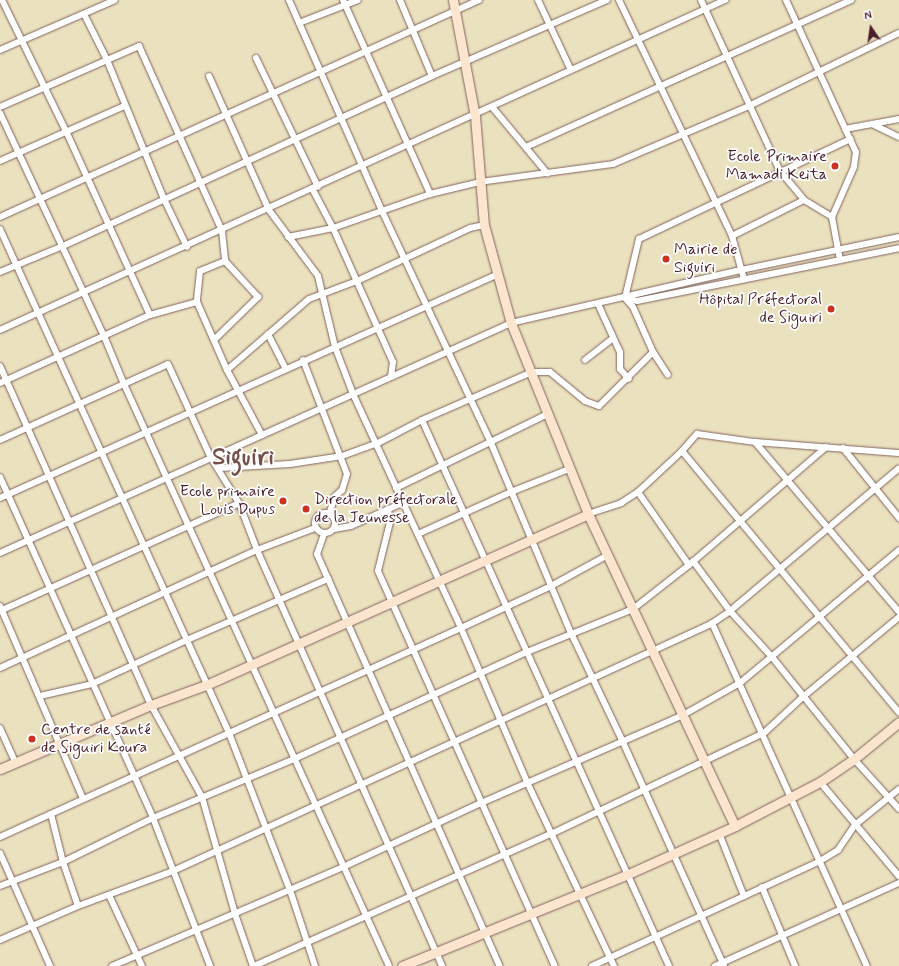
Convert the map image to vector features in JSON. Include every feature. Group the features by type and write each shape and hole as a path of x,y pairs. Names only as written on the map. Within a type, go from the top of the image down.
{"street":[{"path":"2,0 66,131 132,272 150,315"},
{"path":"0,50 115,0"},
{"path":"288,0 342,118 382,211 428,305 491,443 571,633 622,740 723,964"},
{"path":"299,23 344,3 358,0"},
{"path":"400,0 432,76"},
{"path":"453,0 475,116 484,225 496,276 511,323 532,372 546,415 588,514 735,826"},
{"path":"0,217 479,0"},
{"path":"538,0 548,26 571,70"},
{"path":"0,272 63,246 164,199 248,163 432,76 465,63 607,0"},
{"path":"619,0 637,41 732,236 744,279"},
{"path":"701,0 780,171 804,200 832,216"},
{"path":"0,330 85,294 362,166 493,108 571,70 725,0"},
{"path":"786,0 856,152 854,167 832,216 840,260"},
{"path":"526,147 851,0"},
{"path":"344,3 367,51 430,194"},
{"path":"84,14 107,60 124,106 164,199 187,247"},
{"path":"288,237 333,228 430,194 480,182 614,164 749,106 899,33"},
{"path":"0,107 139,46 177,136 201,183 222,231 225,261 258,297 214,340"},
{"path":"256,58 379,328 393,362 391,377"},
{"path":"209,76 269,210 318,276 334,347 353,394 378,443 402,503 418,534 461,628 551,834 614,966"},
{"path":"0,161 124,106"},
{"path":"493,108 547,173"},
{"path":"0,113 20,152 85,294 251,666 389,966"},
{"path":"845,130 899,119"},
{"path":"872,124 899,137"},
{"path":"625,298 639,239 780,171 851,139"},
{"path":"732,236 804,200"},
{"path":"227,370 309,299 357,281 470,228 484,225"},
{"path":"0,229 120,499 167,592 206,685 229,733 290,890 315,966"},
{"path":"0,553 511,323 625,298 741,270 899,238"},
{"path":"625,298 637,300 899,248"},
{"path":"225,261 200,271 197,302 227,370 240,390 262,435"},
{"path":"0,498 190,414 285,368 496,276"},
{"path":"625,298 633,307 653,352 668,375"},
{"path":"0,383 150,315 197,302"},
{"path":"598,304 612,339 620,352 620,369 629,379"},
{"path":"268,334 285,368"},
{"path":"585,360 612,339"},
{"path":"220,468 290,464 342,456 378,443 422,420 532,372 550,372 585,401 599,406 629,379 653,352"},
{"path":"303,360 342,456 347,474 342,490 335,496 329,514"},
{"path":"393,362 406,370"},
{"path":"0,440 168,364 211,458 220,468 238,503 298,643 413,896 442,966"},
{"path":"0,366 51,476 151,705 202,797 235,914 254,966 551,834 645,791 764,733 804,696 854,657 899,617"},
{"path":"396,488 442,467 546,415"},
{"path":"422,420 576,760 626,875 669,966"},
{"path":"0,769 151,705 206,685 251,666 298,643 440,582 484,559 530,538 588,514 621,503 638,492 682,451 696,434 756,442 899,453"},
{"path":"756,442 789,480 827,529 899,612"},
{"path":"0,886 63,862 153,818 247,780 527,652 633,608 691,563 826,447"},
{"path":"843,448 899,518"},
{"path":"682,451 739,522 899,712"},
{"path":"0,940 78,906 173,871 593,678 654,652 712,624 730,612 899,468"},
{"path":"418,534 464,515 511,492 569,470"},
{"path":"0,477 109,723 153,818 210,966"},
{"path":"638,492 730,612 772,657 854,759 899,809"},
{"path":"83,799 40,696 1,609 144,547 238,503"},
{"path":"402,503 351,526 334,529 324,534 317,554 410,763 458,876 500,966"},
{"path":"388,509 390,522 378,563 378,571 434,694 481,803 556,966"},
{"path":"315,528 315,521 319,515 329,514"},
{"path":"329,514 334,519 334,529"},
{"path":"0,668 257,550 315,528"},
{"path":"315,528 324,534"},
{"path":"112,966 343,867 390,844 576,760 683,714 740,683 820,618 899,550"},
{"path":"0,837 461,628 551,586 608,554"},
{"path":"40,696 92,684 231,620 328,580"},
{"path":"712,624 764,733 791,798 867,966"},
{"path":"402,966 436,951 579,895 674,855 735,826 820,782 854,759 899,722"},
{"path":"0,728 15,762"},
{"path":"820,782 899,876"},
{"path":"592,966 820,861 838,850 855,825 890,798 899,789"},
{"path":"51,814 63,862 78,906"},
{"path":"719,833 744,896"},
{"path":"0,853 50,966"},
{"path":"716,966 899,883"},
{"path":"762,887 795,966"},
{"path":"109,895 142,966"}],"place":[{"name":"Ecole Primaire Mamadi Keita","path":"835,166"},
{"name":"Mairie de Siguiri","path":"666,259"},
{"name":"Hôpital Préfectoral de Siguiri","path":"831,309"},
{"name":"Ecole primaire Louis Dupus","path":"283,501"},
{"name":"Direction préfectorale de la Jeunesse","path":"306,509"},
{"name":"Centre de santé de Siguiri Koura","path":"32,739"}],"district":[{"name":"Siguiri","path":"243,458"}]}
